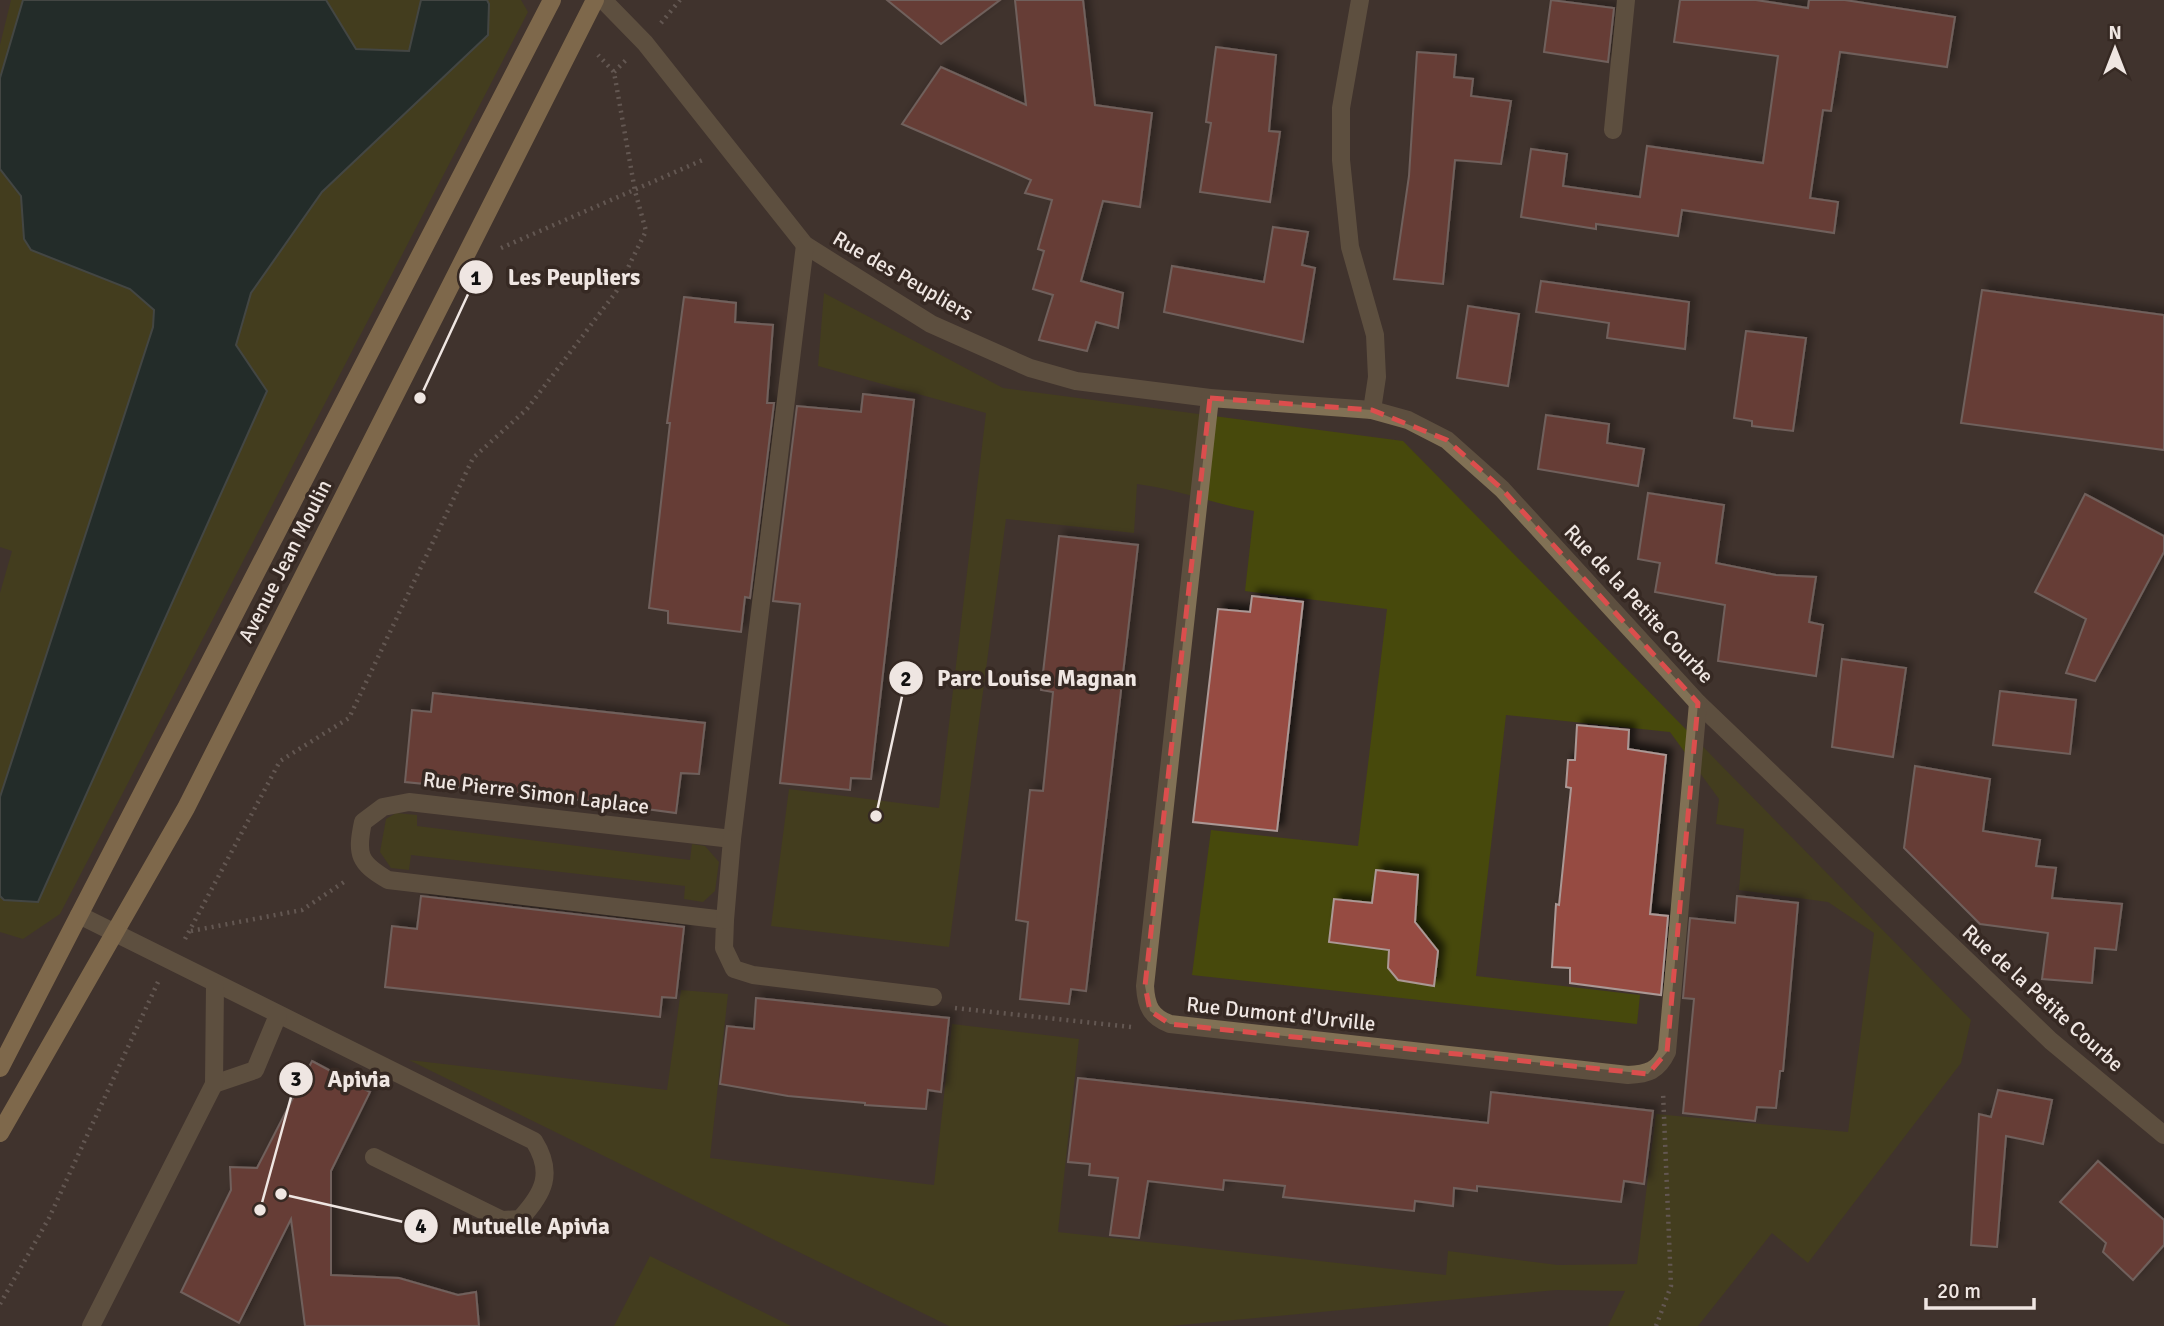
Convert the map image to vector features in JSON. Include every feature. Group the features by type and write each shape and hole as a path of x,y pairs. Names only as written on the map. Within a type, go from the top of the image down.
{"main road":[{"name":"Avenue Jean Moulin","path":"0,1068 552,0"},
{"name":"Avenue Jean Moulin","path":"0,1133 186,808 595,0"}],"street":[{"name":"Rue des Peupliers","path":"603,0 645,43 731,148 805,245 931,324 1030,368 1076,382 1210,398 1372,411"},
{"path":"1360,0 1341,108 1341,160 1350,247 1375,335 1377,377 1372,411"},
{"path":"1613,130 1626,0"},
{"path":"805,245 732,839 724,948 734,969 753,975 933,997"},
{"name":"Rue Dumont d'Urville","path":"1210,398 1145,986 1146,1001 1157,1019 1170,1024 1628,1075 1648,1074 1661,1065"},
{"name":"Rue de la Petite Courbe","path":"1372,411 1408,420 1447,439 1502,489 1698,703 2052,1041 2164,1135"},
{"path":"1661,1065 1667,1052 1698,703"},
{"name":"Rue Pierre Simon Laplace","path":"367,867 358,847 363,822 383,807 409,802 732,839"},
{"path":"367,867 388,880 725,920"},
{"path":"79,915 215,985 534,1141 545,1159 544,1181 538,1200 520,1219 502,1220 374,1157"},
{"path":"91,1326 214,1084 215,985"},
{"path":"214,1084 255,1070 278,1015"}],"path":[{"path":"0,1304 49,1218 168,961 190,931 280,761 349,718 472,458 527,409 616,292 646,231 635,191 614,72 577,33"},
{"path":"459,267 731,148"},
{"path":"190,931 302,910 367,867"},
{"path":"933,997 948,1007 1132,1027 1157,1019"},
{"path":"1656,1326 1671,1286 1672,1255 1665,1188 1668,1152 1661,1065"}],"highlighted area":[{"path":"1210,398 1372,410 1447,440 1502,489 1698,703 1667,1052 1648,1074 1170,1024 1150,1011 1145,986"}],"shaded area":[{"path":"11,0 23,0 0,78 0,45"},
{"path":"326,0 421,0 410,51 356,49"},
{"path":"487,0 521,0 528,12 60,914 23,939 0,932 0,896 4,900 38,901 267,391 236,345 251,293 322,192 488,36"},
{"path":"0,169 21,196 24,239 31,250 130,289 154,310 153,327 0,797 0,593 12,551 0,547"},
{"path":"824,293 1003,388 1403,441 1971,1020 1961,1063 1808,1263 1772,1233 1698,1326 1608,1326 1625,1291 1556,1290 1170,1326 949,1326 409,1060 667,1090 681,990 728,994 710,1158 934,1185 952,1024 1079,1039 1058,1232 1446,1275 1448,1251 1558,1265 1637,1264 1656,1114 1848,1132 1874,933 1828,902 1739,890 1744,829 1716,824 1719,799 1670,732 1506,715 1476,976 1640,995 1637,1024 1192,975 1211,830 1358,846 1387,609 1245,591 1254,511 1152,486 1137,484 1134,533 1006,519 949,947 771,926 789,789 939,808 986,413 818,366"},
{"path":"396,813 417,815 417,826 690,860 692,844 705,846 719,862 715,891 703,902 684,899 685,886 411,855 409,870 391,868 380,852 386,819"},
{"path":"650,1256 791,1326 614,1326"}],"water":[{"path":"23,0 326,0 356,49 409,51 421,0 487,0 489,4 488,35 322,192 251,293 236,345 267,391 38,902 4,900 0,896 0,797 153,327 154,310 130,289 31,250 24,239 21,196 0,169 0,78"}],"building":[{"path":"887,0 1000,0 941,44"},
{"path":"1015,0 1083,0 1095,105 1152,113 1140,207 1103,201 1081,281 1123,293 1118,328 1096,322 1087,351 1039,340 1053,295 1033,289 1044,251 1038,249 1052,200 1025,193 1031,180 902,124 941,67 1026,105"},
{"path":"1551,0 1614,8 1608,62 1544,52"},
{"path":"1680,0 1756,0 1808,8 1809,0 1845,0 1955,17 1947,67 1840,52 1831,111 1823,110 1810,198 1838,202 1834,233 1682,210 1678,236 1596,224 1596,229 1521,217 1531,149 1567,154 1563,186 1640,197 1647,146 1763,163 1778,56 1674,42"},
{"path":"1216,47 1276,55 1269,131 1280,132 1270,202 1200,192 1211,123 1206,122"},
{"path":"1417,52 1456,55 1454,77 1473,79 1471,96 1511,101 1501,164 1455,160 1443,284 1394,279 1409,176"},
{"path":"1273,227 1308,232 1302,265 1315,268 1303,342 1164,312 1172,266 1264,282"},
{"path":"1541,281 1689,302 1685,349 1607,338 1609,323 1536,312"},
{"path":"1982,290 2164,315 2164,450 1961,423"},
{"path":"684,297 736,303 735,322 773,325 767,403 774,403 750,598 745,597 741,632 668,623 668,611 649,608 670,423 667,423"},
{"path":"1468,306 1519,314 1508,386 1457,378"},
{"path":"1746,331 1806,338 1793,431 1752,426 1752,421 1734,418"},
{"path":"863,394 914,400 871,779 851,778 850,790 780,783 800,604 773,601 797,406 861,412"},
{"path":"1546,415 1609,424 1607,443 1644,449 1638,486 1538,469"},
{"path":"1648,493 1724,505 1716,563 1776,575 1816,577 1809,622 1823,625 1816,676 1718,661 1725,605 1655,592 1660,563 1638,559"},
{"path":"2085,494 2164,536 2164,552 2095,681 2066,673 2086,619 2035,592"},
{"path":"1059,536 1138,545 1086,991 1071,989 1069,1004 1020,999 1028,922 1016,920 1030,790 1043,791 1053,692 1041,690"},
{"path":"1252,596 1303,602 1277,831 1193,822 1218,609 1250,612"},
{"path":"1842,659 1906,668 1893,757 1832,747"},
{"path":"2000,691 2076,700 2070,754 1993,745"},
{"path":"433,693 705,723 699,774 681,773 676,813 565,798 405,782 412,710 431,712"},
{"path":"1577,725 1629,730 1628,749 1666,755 1650,914 1668,916 1661,995 1570,983 1570,968 1552,967 1556,904 1559,905 1571,788 1566,787 1568,760 1575,760"},
{"path":"1915,766 1990,779 1983,831 2040,840 2036,866 2056,868 2052,898 2122,904 2116,950 2095,948 2092,983 2042,979 2048,933 1980,924 1904,848"},
{"path":"1376,870 1418,875 1415,922 1438,951 1434,986 1398,980 1388,968 1389,950 1329,942 1334,899 1372,903"},
{"path":"421,896 684,927 676,998 662,997 660,1017 385,987 392,926 417,929"},
{"path":"1737,896 1798,903 1783,1071 1780,1071 1776,1108 1757,1107 1755,1121 1683,1113 1694,999 1683,998 1690,918 1735,923"},
{"path":"756,998 949,1018 941,1092 928,1090 926,1109 788,1096 720,1084 727,1026 754,1029"},
{"path":"312,1061 370,1092 331,1171 331,1275 399,1278 458,1295 476,1292 479,1326 305,1326 291,1219 239,1323 181,1292 231,1190 230,1167 257,1168"},
{"path":"1078,1078 1488,1123 1491,1092 1653,1111 1644,1184 1624,1181 1621,1202 1477,1186 1477,1191 1454,1188 1453,1206 1415,1201 1414,1211 1283,1197 1285,1186 1224,1180 1223,1190 1148,1181 1139,1238 1110,1235 1118,1178 1089,1175 1090,1164 1068,1162"},
{"path":"1998,1090 2052,1100 2043,1144 2006,1136 1997,1247 1971,1245 1979,1114 1991,1117"},
{"path":"2098,1161 2164,1220 2164,1245 2133,1280 2103,1252 2106,1243 2060,1202"}],"place":[{"name":"Les Peupliers","path":"420,398"},
{"name":"Parc Louise Magnan","path":"876,816"},
{"name":"Mutuelle Apivia","path":"281,1194"},
{"name":"Apivia","path":"260,1210"}]}
